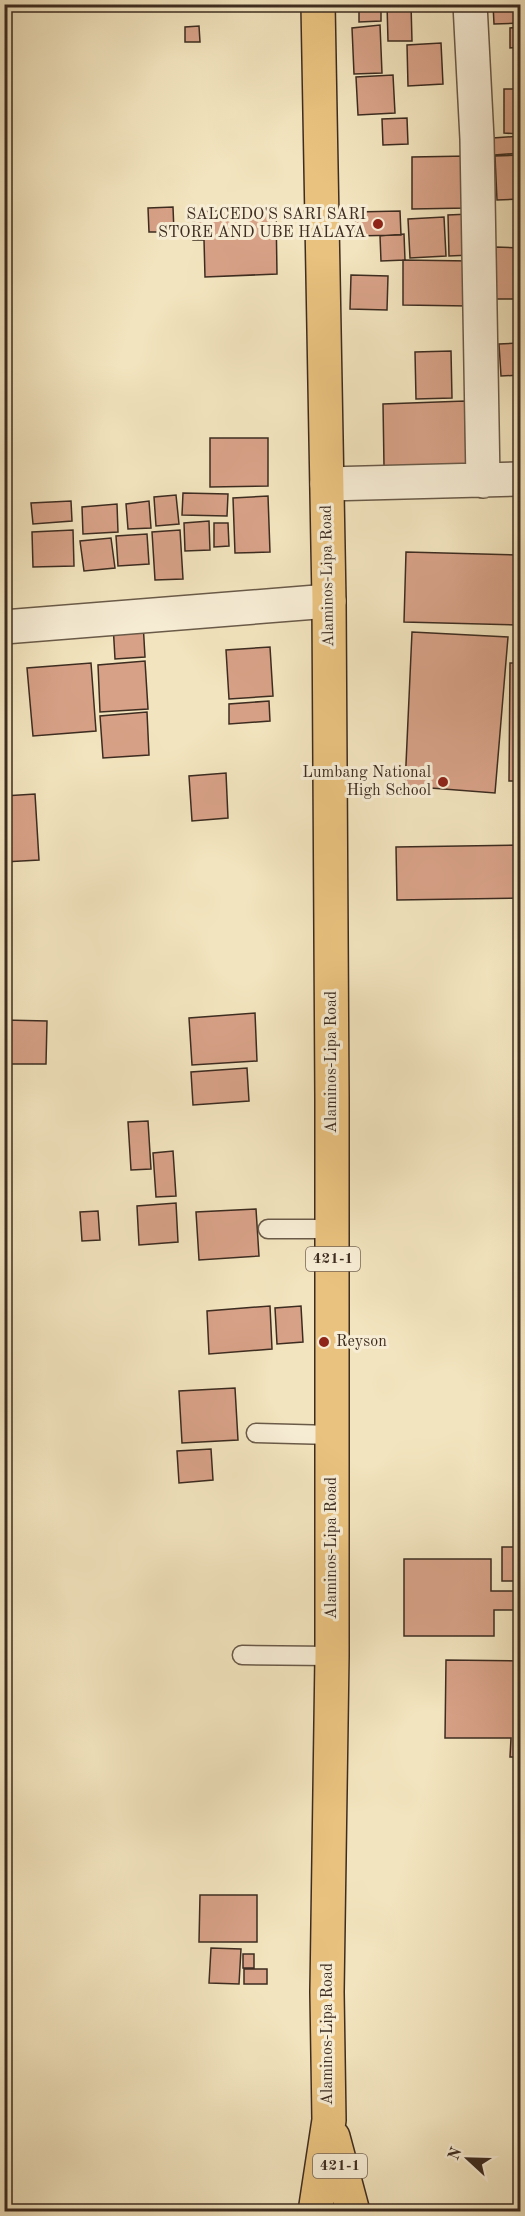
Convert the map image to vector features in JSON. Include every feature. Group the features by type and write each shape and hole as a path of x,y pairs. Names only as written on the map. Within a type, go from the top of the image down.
{"main road":[{"name":"Alaminos-Lipa Road","path":"315,2211 329,2120 327,1992 332,1656 333,1229 329,601 318,4"},
{"name":"Alaminos-Lipa Road","path":"329,2120 353,2211"}],"street":[{"path":"470,4 477,139 483,481"},
{"path":"327,484 520,479"},
{"path":"4,627 329,601"}],"lane":[{"path":"268,1229 333,1229"},
{"path":"256,1433 332,1435"},
{"path":"242,1655 332,1656"}],"building":[{"path":"359,4 381,4 381,21 359,22"},
{"path":"387,4 411,4 412,41 388,41"},
{"path":"493,4 520,4 520,23 494,24"},
{"path":"380,25 382,73 354,74 352,28"},
{"path":"199,26 200,42 185,42 185,27"},
{"path":"520,27 520,47 510,48 510,28"},
{"path":"441,43 443,84 408,86 407,45"},
{"path":"393,75 395,113 358,115 356,77"},
{"path":"504,89 520,89 520,134 504,133"},
{"path":"407,118 408,144 383,145 382,119"},
{"path":"520,136 520,153 494,155 493,138"},
{"path":"520,155 520,199 497,200 495,156"},
{"path":"468,156 468,208 412,209 412,157"},
{"path":"173,207 174,232 149,232 148,208"},
{"path":"276,209 277,274 205,277 204,240 193,240 192,212"},
{"name":"SALCEDO'S SARI SARI STORE AND UBE HALAYA","path":"400,211 401,235 355,236 355,212"},
{"path":"470,214 471,255 449,256 448,215"},
{"path":"444,217 446,256 410,258 408,219"},
{"path":"404,234 405,260 381,261 380,236"},
{"path":"495,247 520,248 520,299 494,299"},
{"path":"403,260 470,261 469,306 403,305"},
{"path":"351,275 388,276 387,310 350,309"},
{"path":"520,343 520,375 501,376 499,344"},
{"path":"451,351 452,398 416,399 415,352"},
{"path":"465,401 466,464 384,466 383,404"},
{"path":"210,438 268,438 268,486 210,487"},
{"path":"183,493 228,494 227,516 182,515"},
{"path":"176,495 179,524 156,526 154,497"},
{"path":"268,496 270,552 235,553 233,498"},
{"path":"71,501 72,521 33,524 31,503"},
{"path":"149,501 151,528 128,529 126,504"},
{"path":"117,504 118,532 83,534 82,507"},
{"path":"209,521 210,550 185,551 184,523"},
{"path":"214,523 228,523 229,546 214,547"},
{"path":"73,530 74,566 33,567 32,532"},
{"path":"180,530 183,579 155,580 152,532"},
{"path":"147,534 149,564 118,566 116,536"},
{"path":"111,538 115,568 84,571 80,541"},
{"path":"406,552 520,555 520,625 404,622"},
{"path":"143,622 145,657 115,659 113,624"},
{"path":"412,632 508,637 495,793 405,786"},
{"path":"270,647 273,696 229,699 226,650"},
{"path":"145,661 148,709 100,712 98,665"},
{"path":"91,663 96,731 33,736 27,668"},
{"path":"510,663 520,663 520,781 509,781"},
{"path":"269,701 270,721 229,724 229,704"},
{"path":"147,712 149,755 103,758 100,716"},
{"path":"226,773 228,818 192,821 189,776"},
{"path":"35,794 39,860 4,862 4,796"},
{"path":"520,845 520,898 397,900 396,847"},
{"path":"255,1013 257,1061 192,1065 189,1018"},
{"path":"4,1020 47,1021 46,1064 4,1064"},
{"path":"247,1068 249,1101 193,1105 191,1072"},
{"path":"148,1121 151,1169 131,1170 128,1122"},
{"path":"173,1151 176,1196 156,1197 153,1153"},
{"path":"176,1203 178,1242 139,1245 137,1206"},
{"path":"256,1209 259,1256 199,1260 196,1212"},
{"path":"98,1211 100,1240 82,1241 80,1212"},
{"path":"270,1306 272,1349 209,1354 207,1311"},
{"path":"301,1306 303,1342 277,1344 275,1308"},
{"path":"235,1388 238,1440 182,1443 179,1391"},
{"path":"211,1449 213,1480 179,1483 177,1451"},
{"path":"502,1547 520,1547 520,1581 502,1581"},
{"path":"404,1559 491,1559 491,1591 520,1591 520,1610 494,1610 494,1636 404,1636"},
{"path":"446,1660 520,1661 520,1757 510,1757 511,1738 445,1738"},
{"path":"200,1895 257,1895 257,1942 199,1942"},
{"path":"211,1948 241,1949 239,1984 209,1983"},
{"path":"243,1954 254,1954 254,1968 243,1968"},
{"path":"244,1969 267,1969 267,1984 244,1984"}],"place":[{"name":"SALCEDO'S SARI SARI STORE AND UBE HALAYA","path":"378,224"},
{"name":"Lumbang National High School","path":"443,782"},
{"name":"Reyson","path":"324,1342"}]}
